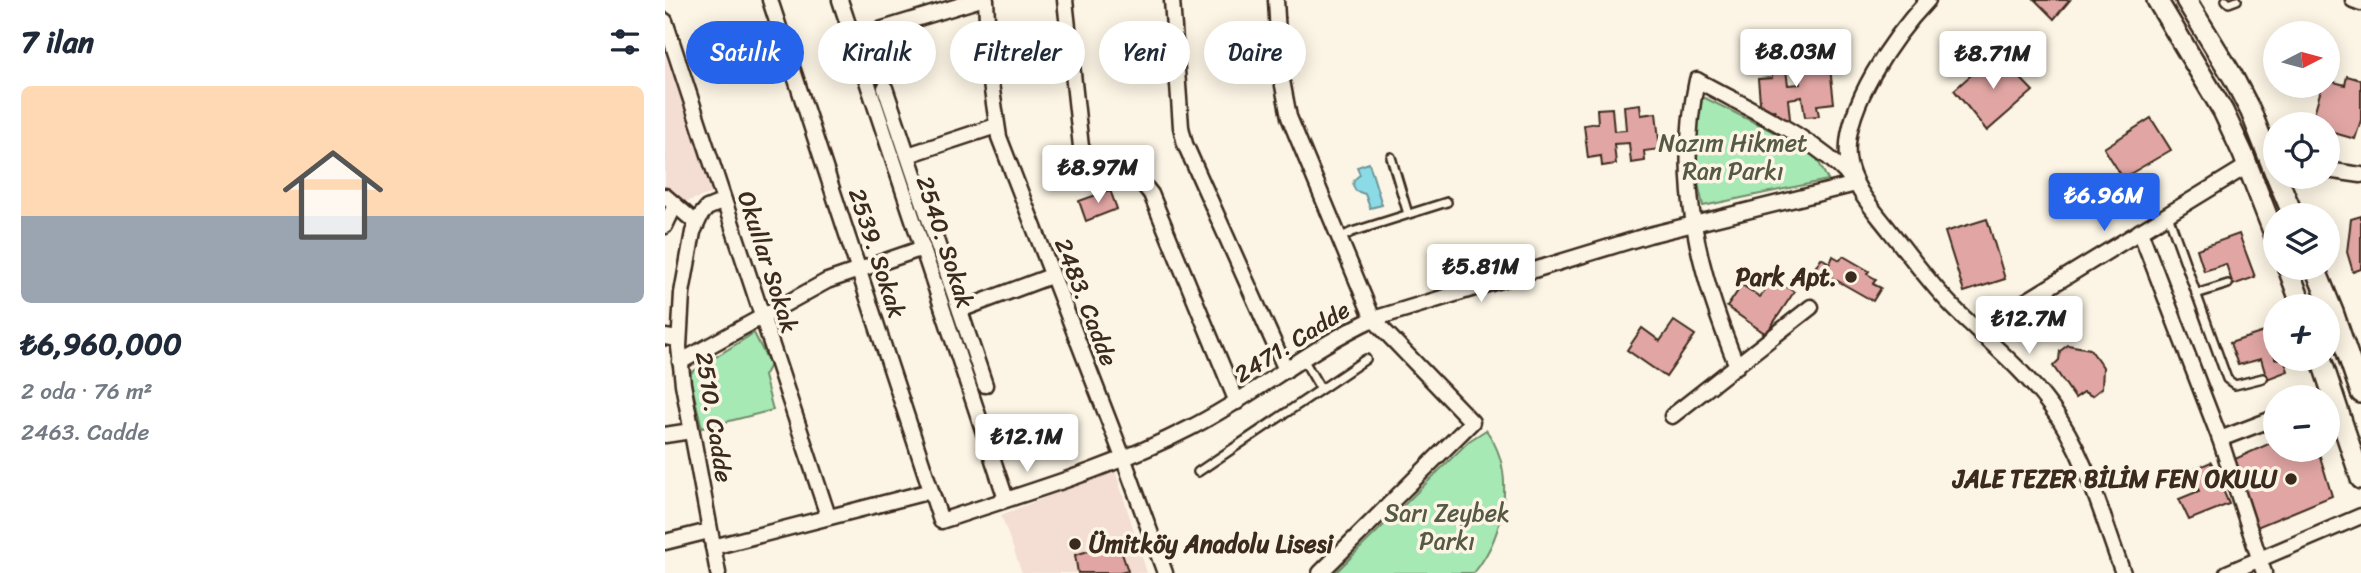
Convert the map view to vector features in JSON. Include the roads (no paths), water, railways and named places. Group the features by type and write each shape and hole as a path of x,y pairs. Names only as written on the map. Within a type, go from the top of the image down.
{"main road":[{"path":"2158,0 2223,111 2263,206"},
{"path":"2186,0 2233,77 2263,141"},
{"path":"2247,166 2263,167"},
{"path":"2320,280 2361,393"},
{"path":"2340,422 2361,480"}],"street":[{"name":"2539. Sokak","path":"770,0 941,521"},
{"name":"2540. Sokak","path":"840,0 847,21"},
{"path":"909,21 978,0"},
{"name":"2483. Cadde","path":"986,0 989,68 996,126 1165,573"},
{"path":"1065,0 1081,147 1095,168 1133,178 1143,184 1151,194 1237,402"},
{"path":"1172,0 1181,127 1185,144 1286,370"},
{"path":"1276,0 1280,70 1289,117 1373,319 1472,422 1320,573"},
{"path":"1928,0 1883,57 1859,106 1847,145 1851,173 1874,211 1939,291 2053,408 2069,435 2085,472 2123,573"},
{"path":"2353,0 2361,3"},
{"name":"Okullar Sokak","path":"665,21 828,516"},
{"path":"1737,366 1706,283 1688,189 1691,105 1697,80 1814,146 1832,159 1856,184"},
{"name":"2540. Sokak","path":"868,84 1006,499"},
{"path":"885,88 985,385"},
{"path":"908,155 996,126"},
{"path":"1979,330 2247,166"},
{"path":"2340,172 2361,175"},
{"name":"2471. Cadde","path":"941,521 1124,460 1237,402 1339,336 1373,319 1592,251 1693,223 1856,184"},
{"path":"906,198 921,193"},
{"path":"670,200 696,223 706,208 725,201"},
{"path":"665,226 670,200"},
{"name":"2510. Cadde","path":"696,223 672,338 680,362 718,573"},
{"path":"2140,231 2220,439 2262,566"},
{"path":"680,362 813,288 858,269 923,248"},
{"path":"960,310 1051,276"},
{"path":"1672,416 1811,307"},
{"path":"2220,439 2263,423"},
{"path":"665,435 691,432"},
{"path":"713,547 931,491"},
{"path":"2228,573 2262,566 2361,516"},
{"path":"665,542 709,531"}],"lane":[{"path":"2226,0 2229,3 2238,0"},
{"path":"1391,157 1408,214"},
{"path":"1339,238 1447,202"},
{"path":"2168,214 2227,379 2235,385 2263,378"},
{"path":"2196,294 2228,284"},
{"path":"1303,359 1320,388"},
{"path":"1198,472 1366,359"}],"water":[{"path":"1369,163 1382,205 1370,208 1365,194 1356,191 1353,184 1360,175 1357,167"}],"place":[{"name":"Park Apt.","path":"1851,277"},
{"name":"JALE TEZER BİLİM FEN OKULU","path":"2291,479"},
{"name":"Ümitköy Anadolu Lisesi","path":"1075,544"}],"park label":[{"name":"Nazım Hikmet Ran Parkı","path":"1733,157"},
{"name":"Sarı Zeybek Parkı","path":"1447,527"}]}
